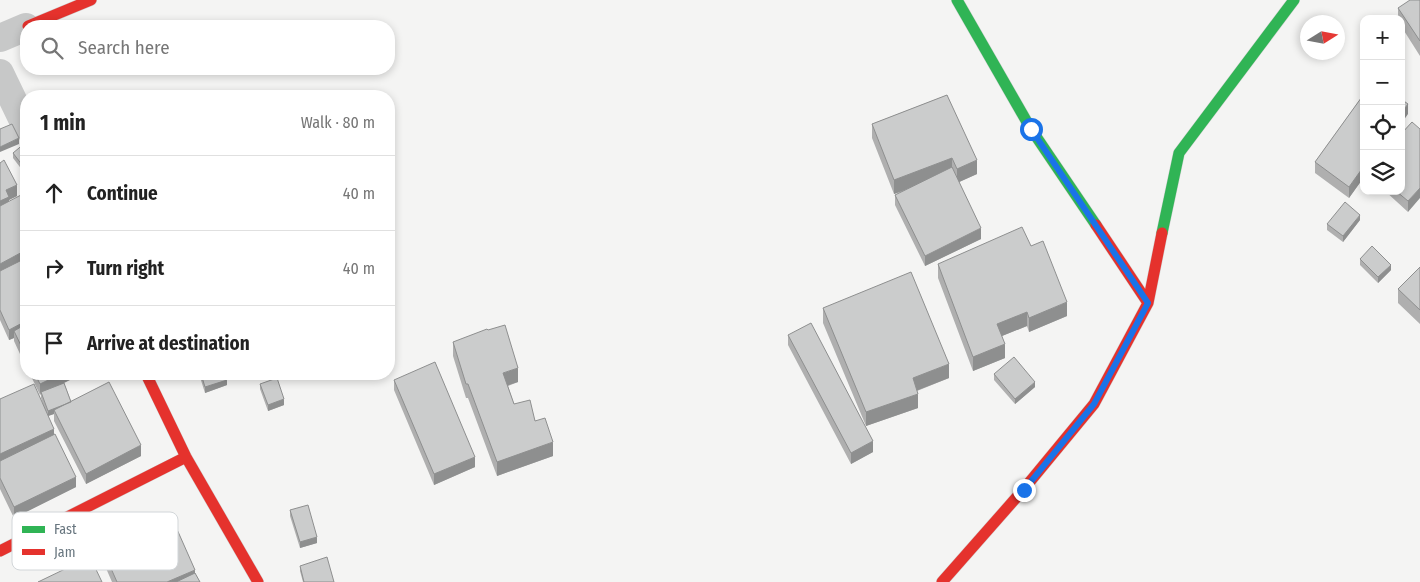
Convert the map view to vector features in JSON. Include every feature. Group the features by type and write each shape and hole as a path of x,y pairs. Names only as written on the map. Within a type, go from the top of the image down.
{"street":[{"path":"44,20 91,0"},
{"path":"957,0 1031,129 1148,303"},
{"path":"942,582 1024,490 1094,404 1148,303 1179,153 1294,0"},
{"path":"0,38 20,30"},
{"path":"0,73 20,115"},
{"path":"149,380 186,457 258,582"},
{"path":"76,512 186,457"},
{"path":"0,550 12,544"}],"building":[{"path":"1410,0 1420,0 1420,41 1405,18 1405,15 1403,15 1398,8"},
{"path":"947,95 977,160 957,169 952,158 894,180 872,124"},
{"path":"1360,100 1360,172 1349,187 1315,162"},
{"path":"1412,122 1420,129 1420,188 1408,201 1401,195 1405,195 1405,130"},
{"path":"12,124 19,138 0,147 0,129"},
{"path":"20,147 20,162 13,153"},
{"path":"4,160 17,185 6,190 9,197 0,201 0,163"},
{"path":"952,167 981,228 925,256 895,195"},
{"path":"20,196 20,253 0,264 0,206"},
{"path":"1345,202 1360,215 1343,236 1327,224"},
{"path":"1022,227 1031,246 1043,241 1067,302 1029,318 1027,312 997,324 1005,344 973,357 938,264"},
{"path":"1372,246 1391,265 1378,277 1360,259"},
{"path":"20,261 20,324 9,330 0,310 0,271"},
{"path":"1420,267 1420,310 1398,289"},
{"path":"911,272 949,364 913,378 918,394 866,412 823,308"},
{"path":"811,323 873,441 851,453 788,335"},
{"path":"505,325 518,368 503,373 514,404 530,400 535,421 545,418 553,442 497,462 468,384 466,384 453,342 487,329"},
{"path":"20,328 20,344 14,331"},
{"path":"1014,357 1035,382 1015,399 994,374"},
{"path":"435,362 475,457 434,474 395,380"},
{"path":"38,380 48,380 40,384"},
{"path":"203,380 227,380 205,387"},
{"path":"278,380 284,399 268,405 260,384"},
{"path":"109,382 141,445 86,474 54,410"},
{"path":"64,383 71,402 48,411 41,392"},
{"path":"34,384 54,429 0,454 0,399"},
{"path":"55,434 76,477 14,507 0,478 0,461"},
{"path":"308,505 317,537 300,542 290,510"},
{"path":"178,532 195,570 167,582 117,582 112,570 178,570"},
{"path":"327,557 334,582 304,582 300,566"},
{"path":"63,570 96,570 102,582 38,582"},
{"path":"195,573 200,582 176,582"}],"traffic: fast":[{"path":"957,0 1031,129 1096,225"},
{"path":"1162,233 1179,153 1294,0"}],"traffic: jam":[{"path":"43,20 91,0"},
{"path":"1096,225 1148,303"},
{"path":"942,582 1023,490 1094,404 1148,303 1162,233"},
{"path":"149,380 186,457 258,582"},
{"path":"77,512 186,457"},
{"path":"0,551 12,545"}],"route":[{"path":"1024,490 1094,404 1148,303 1031,129"}]}
